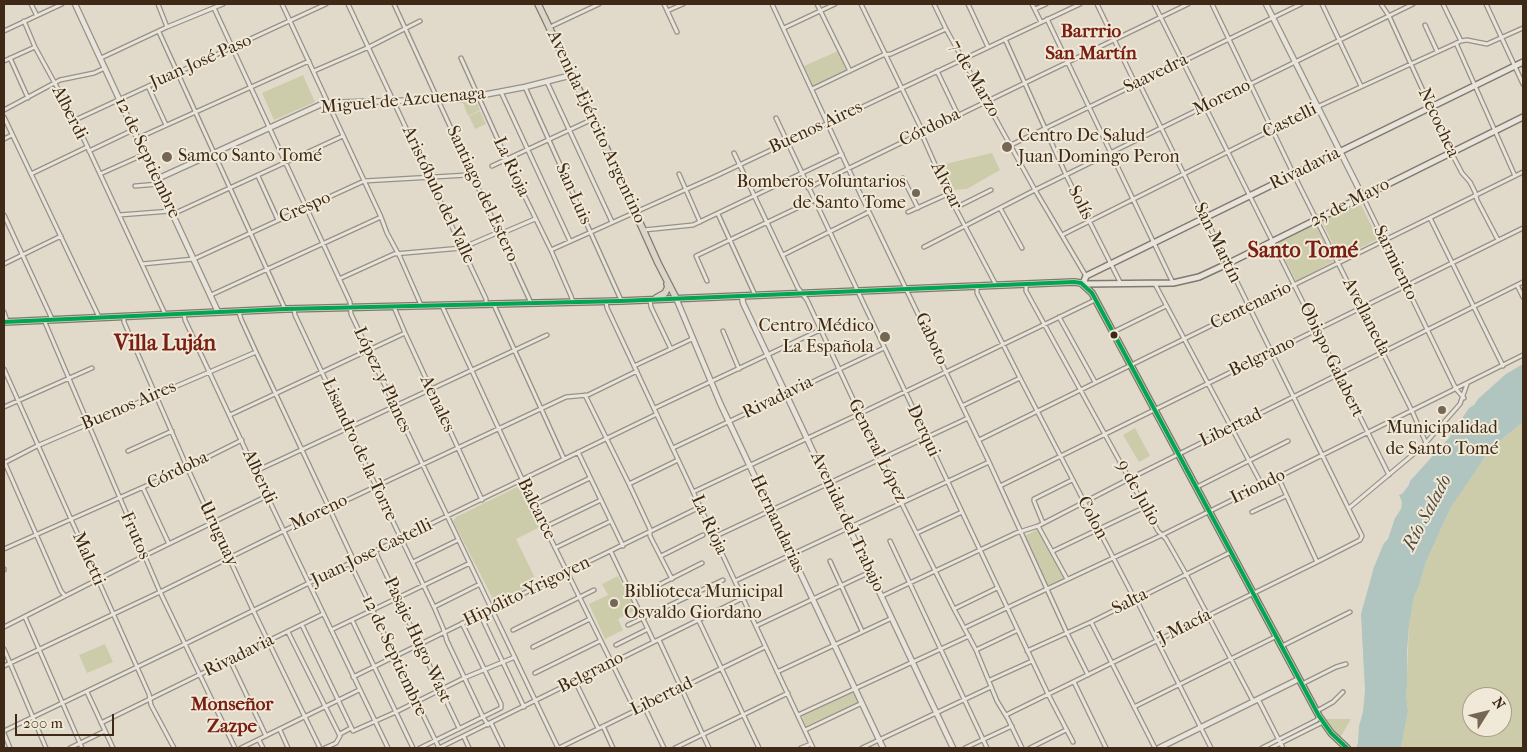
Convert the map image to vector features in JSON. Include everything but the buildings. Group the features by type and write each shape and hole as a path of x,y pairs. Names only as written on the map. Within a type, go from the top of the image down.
{"main road":[{"name":"Avenida Ejército Argentino","path":"538,4 593,119 667,284 676,298"},
{"name":"Rivadavia","path":"1086,276 1523,62"},
{"name":"25 de Mayo","path":"1083,284 1173,283 1199,277 1318,220 1523,117"},
{"name":"Avenida Ejército Argentino","path":"653,250 672,286 676,298"},
{"path":"1083,284 1086,276"},
{"path":"5,322 294,309 531,304 1074,282 1083,284 1089,290 1113,332 1320,716 1347,748"},
{"path":"652,299 665,293 668,287 667,284"}],"street":[{"path":"31,4 36,15"},
{"path":"4,30 62,4"},
{"name":"12 de Septiembre","path":"75,4 218,312"},
{"path":"158,4 168,27"},
{"path":"101,58 223,4"},
{"path":"282,4 421,306"},
{"name":"Juan José Paso","path":"74,120 326,4"},
{"name":"Aristóbulo del Valle","path":"348,4 486,299 486,305"},
{"name":"Santiago del Estero","path":"394,4 530,297 531,304"},
{"path":"549,27 599,4"},
{"path":"664,4 677,32"},
{"path":"668,11 683,4"},
{"name":"Gaboto","path":"772,4 848,168 979,440 1088,676"},
{"path":"817,4 850,71"},
{"path":"784,28 835,4"},
{"name":"Alvear","path":"862,4 922,132 948,194 997,286"},
{"name":"7 de Marzo","path":"934,4 962,59 1035,190 1086,276"},
{"path":"968,4 988,47"},
{"path":"1032,4 1041,22"},
{"path":"1034,9 1046,4"},
{"name":"Buenos Aires","path":"551,250 740,164 1080,4"},
{"name":"San Martín","path":"1097,4 1134,81 1141,87 1362,534 1362,538"},
{"name":"Obispo Galabert","path":"1154,4 1388,475"},
{"name":"Córdoba","path":"808,188 1188,4"},
{"name":"Avellaneda","path":"1212,4 1294,175 1384,352 1426,443"},
{"name":"Sarmiento","path":"1266,4 1363,197 1456,389 1464,398"},
{"name":"Saavedra","path":"1011,145 1301,4"},
{"path":"1322,4 1361,86"},
{"name":"Necochea","path":"1381,4 1389,16 1451,152 1470,182 1498,240"},
{"name":"Moreno","path":"924,247 1035,190 1413,4"},
{"path":"1443,4 1461,41"},
{"path":"1486,4 1523,84"},
{"name":"López y Planes","path":"214,8 350,302 351,314 394,407 558,748"},
{"path":"1047,19 1173,283"},
{"name":"Alberdi","path":"24,21 35,47 88,149 165,314"},
{"path":"314,71 369,47 420,21"},
{"path":"1425,25 1437,52"},
{"name":"Castelli","path":"1062,235 1317,107 1456,43 1467,40 1487,44 1523,28"},
{"path":"812,89 946,29"},
{"path":"159,32 285,310"},
{"name":"Solís","path":"1005,39 1066,175 1121,284"},
{"path":"1456,43 1514,176"},
{"path":"4,61 35,47"},
{"path":"10,58 28,98"},
{"name":"La Rioja","path":"461,58 572,296 572,302"},
{"path":"138,138 309,61"},
{"path":"4,110 62,79 94,73 105,68"},
{"path":"938,71 958,115"},
{"name":"Miguel de Azcuenaga","path":"158,181 318,105 478,97 572,74"},
{"path":"546,81 612,222"},
{"path":"148,86 166,125"},
{"name":"San Luis","path":"525,87 621,301"},
{"path":"501,92 570,241"},
{"path":"4,117 99,317"},
{"name":"Derqui","path":"776,118 1027,651 1073,742"},
{"path":"492,166 593,119"},
{"path":"31,174 134,130"},
{"path":"4,139 12,135"},
{"path":"119,215 172,212 258,176 343,136"},
{"name":"General López","path":"734,153 802,294 807,300 880,459 976,650 1022,748"},
{"path":"100,174 145,154"},
{"path":"644,230 691,226 842,154"},
{"name":"Centenario","path":"979,440 1523,172"},
{"name":"Crespo","path":"142,264 194,260 364,180 468,175 473,173"},
{"path":"679,174 700,222"},
{"path":"258,176 278,220"},
{"path":"903,178 918,208"},
{"path":"135,186 158,181"},
{"path":"956,208 992,190"},
{"path":"908,212 948,194"},
{"path":"707,281 696,256 814,200"},
{"path":"1000,208 1022,248"},
{"path":"783,255 869,212"},
{"path":"718,214 755,296"},
{"path":"4,215 53,320"},
{"path":"210,294 381,216"},
{"path":"1430,218 1503,366"},
{"path":"339,279 398,253 462,248 535,219"},
{"name":"Belgrano","path":"1000,486 1523,228"},
{"path":"4,264 61,236"},
{"name":"Libertad","path":"882,596 980,550 1038,526 1129,478 1428,331 1523,282"},
{"name":"9 de Julio","path":"1026,284 1026,290 1144,507 1186,574 1231,659 1283,748"},
{"path":"1154,284 1262,485"},
{"path":"1517,285 1523,297"},
{"name":"Colon","path":"976,286 977,293 1036,411 1211,748"},
{"name":"Avenida del Trabajo","path":"742,296 742,303 787,394 953,748"},
{"name":"Hernandarias","path":"676,298 710,383 883,748"},
{"path":"652,299 651,307 671,349"},
{"path":"693,492 1095,300"},
{"name":"La Rioja","path":"606,301 607,308 813,748"},
{"path":"494,305 564,459"},
{"name":"Balcarce","path":"442,306 522,480 635,710"},
{"path":"1113,332 1166,306"},
{"name":"Aenales","path":"394,307 482,500"},
{"name":"Lisandro de la Torre","path":"294,309 295,315 348,428 424,585 464,678 483,717 490,724 503,748"},
{"path":"4,312 5,322"},
{"path":"239,312 240,319 354,561"},
{"name":"Alberdi","path":"184,314 185,320 267,496 388,748"},
{"name":"Uruguay","path":"124,316 124,322 187,467 268,642 320,748"},
{"path":"1059,317 1095,382"},
{"name":"Frutos","path":"44,320 160,592 235,748"},
{"path":"655,408 820,330"},
{"path":"722,331 739,369"},
{"path":"230,415 405,333"},
{"path":"256,471 547,335"},
{"path":"634,366 692,339"},
{"name":"Rivadavia","path":"672,448 884,348"},
{"name":"Buenos Aires","path":"4,462 256,352"},
{"name":"Iriondo","path":"964,628 1162,535 1523,355"},
{"path":"4,407 92,368"},
{"name":"Maletti","path":"4,369 150,700 174,748"},
{"name":"Moreno","path":"4,666 498,428 566,397 585,395 637,371"},
{"path":"962,406 1020,378"},
{"path":"1349,508 1426,443 1460,404 1468,384"},
{"path":"585,395 629,484 672,579"},
{"name":"Juan Jose Castelli","path":"87,692 482,500 606,437 657,414"},
{"path":"714,537 968,418"},
{"path":"128,450 172,431"},
{"name":"Córdoba","path":"4,549 143,488 242,440"},
{"path":"1196,487 1288,441"},
{"path":"578,452 623,546"},
{"path":"629,484 678,460"},
{"path":"4,462 61,591 66,596"},
{"path":"735,581 989,462"},
{"path":"1278,477 1317,562"},
{"path":"534,505 590,478"},
{"path":"1043,523 1034,499 1072,480"},
{"path":"143,488 169,544"},
{"path":"4,627 97,579 267,496"},
{"path":"1252,512 1286,496"},
{"path":"545,528 601,500"},
{"name":"Hipólito Yrigoyen","path":"353,677 700,507"},
{"path":"1053,551 1144,507"},
{"path":"917,533 962,512"},
{"path":"555,548 611,521"},
{"path":"1038,526 1067,579"},
{"path":"661,556 703,535"},
{"name":"J Macía","path":"1006,715 1157,642 1362,538"},
{"path":"413,562 458,540"},
{"path":"890,541 987,748"},
{"name":"Pasaje Hugo Wast","path":"375,551 459,728"},
{"path":"611,552 654,642"},
{"name":"Salta","path":"1027,651 1091,622 1231,552"},
{"path":"830,561 862,631"},
{"name":"12 de Septiembre","path":"350,563 439,748"},
{"path":"331,630 470,563"},
{"path":"633,598 702,563"},
{"path":"756,626 870,572"},
{"path":"628,625 722,580"},
{"path":"434,607 480,584"},
{"path":"954,609 998,588"},
{"path":"513,630 594,590"},
{"name":"Belgrano","path":"439,748 743,598"},
{"path":"1282,646 1350,612"},
{"name":"Rivadavia","path":"101,723 323,614"},
{"path":"480,614 524,707"},
{"path":"25,616 82,748"},
{"path":"778,672 892,618"},
{"path":"532,647 590,619"},
{"path":"352,620 413,748"},
{"path":"699,621 759,748"},
{"path":"1091,622 1155,748"},
{"path":"420,748 501,707 462,623"},
{"path":"302,625 351,724 351,728"},
{"path":"616,645 648,629"},
{"path":"976,650 1018,630"},
{"path":"288,632 340,734"},
{"path":"798,715 969,636"},
{"path":"1134,707 1277,636"},
{"path":"659,640 709,748"},
{"path":"535,673 600,641"},
{"name":"Libertad","path":"558,748 765,647"},
{"path":"4,649 46,748"},
{"path":"351,728 354,731 375,722 464,678 515,657"},
{"path":"230,660 266,736"},
{"path":"990,680 1032,661"},
{"path":"1159,748 1256,700 1346,664"},
{"path":"575,681 598,728"},
{"path":"1074,682 1106,748"},
{"path":"862,748 992,687"},
{"path":"241,748 359,690"},
{"path":"10,748 4,732 87,692 113,748"},
{"path":"1262,748 1280,742 1316,720 1343,692"},
{"path":"675,748 788,693"},
{"path":"805,730 862,703"},
{"path":"644,706 664,748"},
{"path":"1272,748 1320,716"},
{"path":"603,726 613,748"},
{"path":"965,748 1012,726"},
{"path":"325,748 337,741 340,734 351,728"},
{"path":"280,730 288,748"},
{"path":"1030,748 1066,730"},
{"path":"70,748 105,731"},
{"path":"464,737 469,748"},
{"path":"259,740 263,748"},
{"path":"801,748 811,744"}],"green space":[{"path":"838,51 847,71 813,87 804,66"},
{"path":"303,75 315,102 274,120 262,93"},
{"path":"476,100 480,110 468,116 463,103"},
{"path":"480,111 486,124 475,129 469,116"},
{"path":"992,153 1000,170 967,189 953,190 941,165"},
{"path":"1359,201 1378,239 1340,258 1321,220"},
{"path":"1315,223 1334,261 1296,281 1276,242"},
{"path":"1523,422 1523,748 1401,748 1408,711 1406,696 1409,626 1414,596 1426,562 1451,507 1469,478 1497,443"},
{"path":"1135,428 1150,456 1139,462 1123,435"},
{"path":"517,487 521,488 540,527 516,539 537,582 497,601 493,599 453,521 456,517"},
{"path":"1038,529 1064,578 1048,586 1025,536"},
{"path":"618,576 636,610 618,619 623,630 605,639 589,604 608,595 602,584"},
{"path":"105,644 113,662 87,673 79,655"},
{"path":"854,692 859,702 806,726 802,716"},
{"path":"1325,719 1351,719 1340,738"}],"water":[{"name":"Río Salado","path":"1523,364 1523,422 1497,443 1485,457 1451,507 1426,562 1414,596 1407,651 1406,696 1408,711 1401,748 1356,748 1365,691 1361,614 1374,567 1384,543 1388,539 1395,518 1401,509 1402,502 1399,495 1402,494 1410,481 1449,438 1469,408 1506,374"}],"transit line":[{"path":"4,322 285,309 621,301 1081,283 1092,293 1319,716 1331,733 1347,748"}],"place":[{"name":"Centro De Salud Juan Domingo Peron","path":"1007,147"},
{"name":"Samco Santo Tomé","path":"167,157"},
{"name":"Bomberos Voluntarios de Santo Tome","path":"916,193"},
{"name":"Centro Médico La Española","path":"885,337"},
{"name":"Municipalidad de Santo Tomé","path":"1442,410"},
{"name":"Biblioteca Municipal Osvaldo Giordano","path":"614,603"}],"district":[{"name":"Barrrio San Martín","path":"1091,43"},
{"name":"Santo Tomé","path":"1303,252"},
{"name":"Villa Luján","path":"165,345"},
{"name":"Monseñor Zazpe","path":"232,716"}]}
